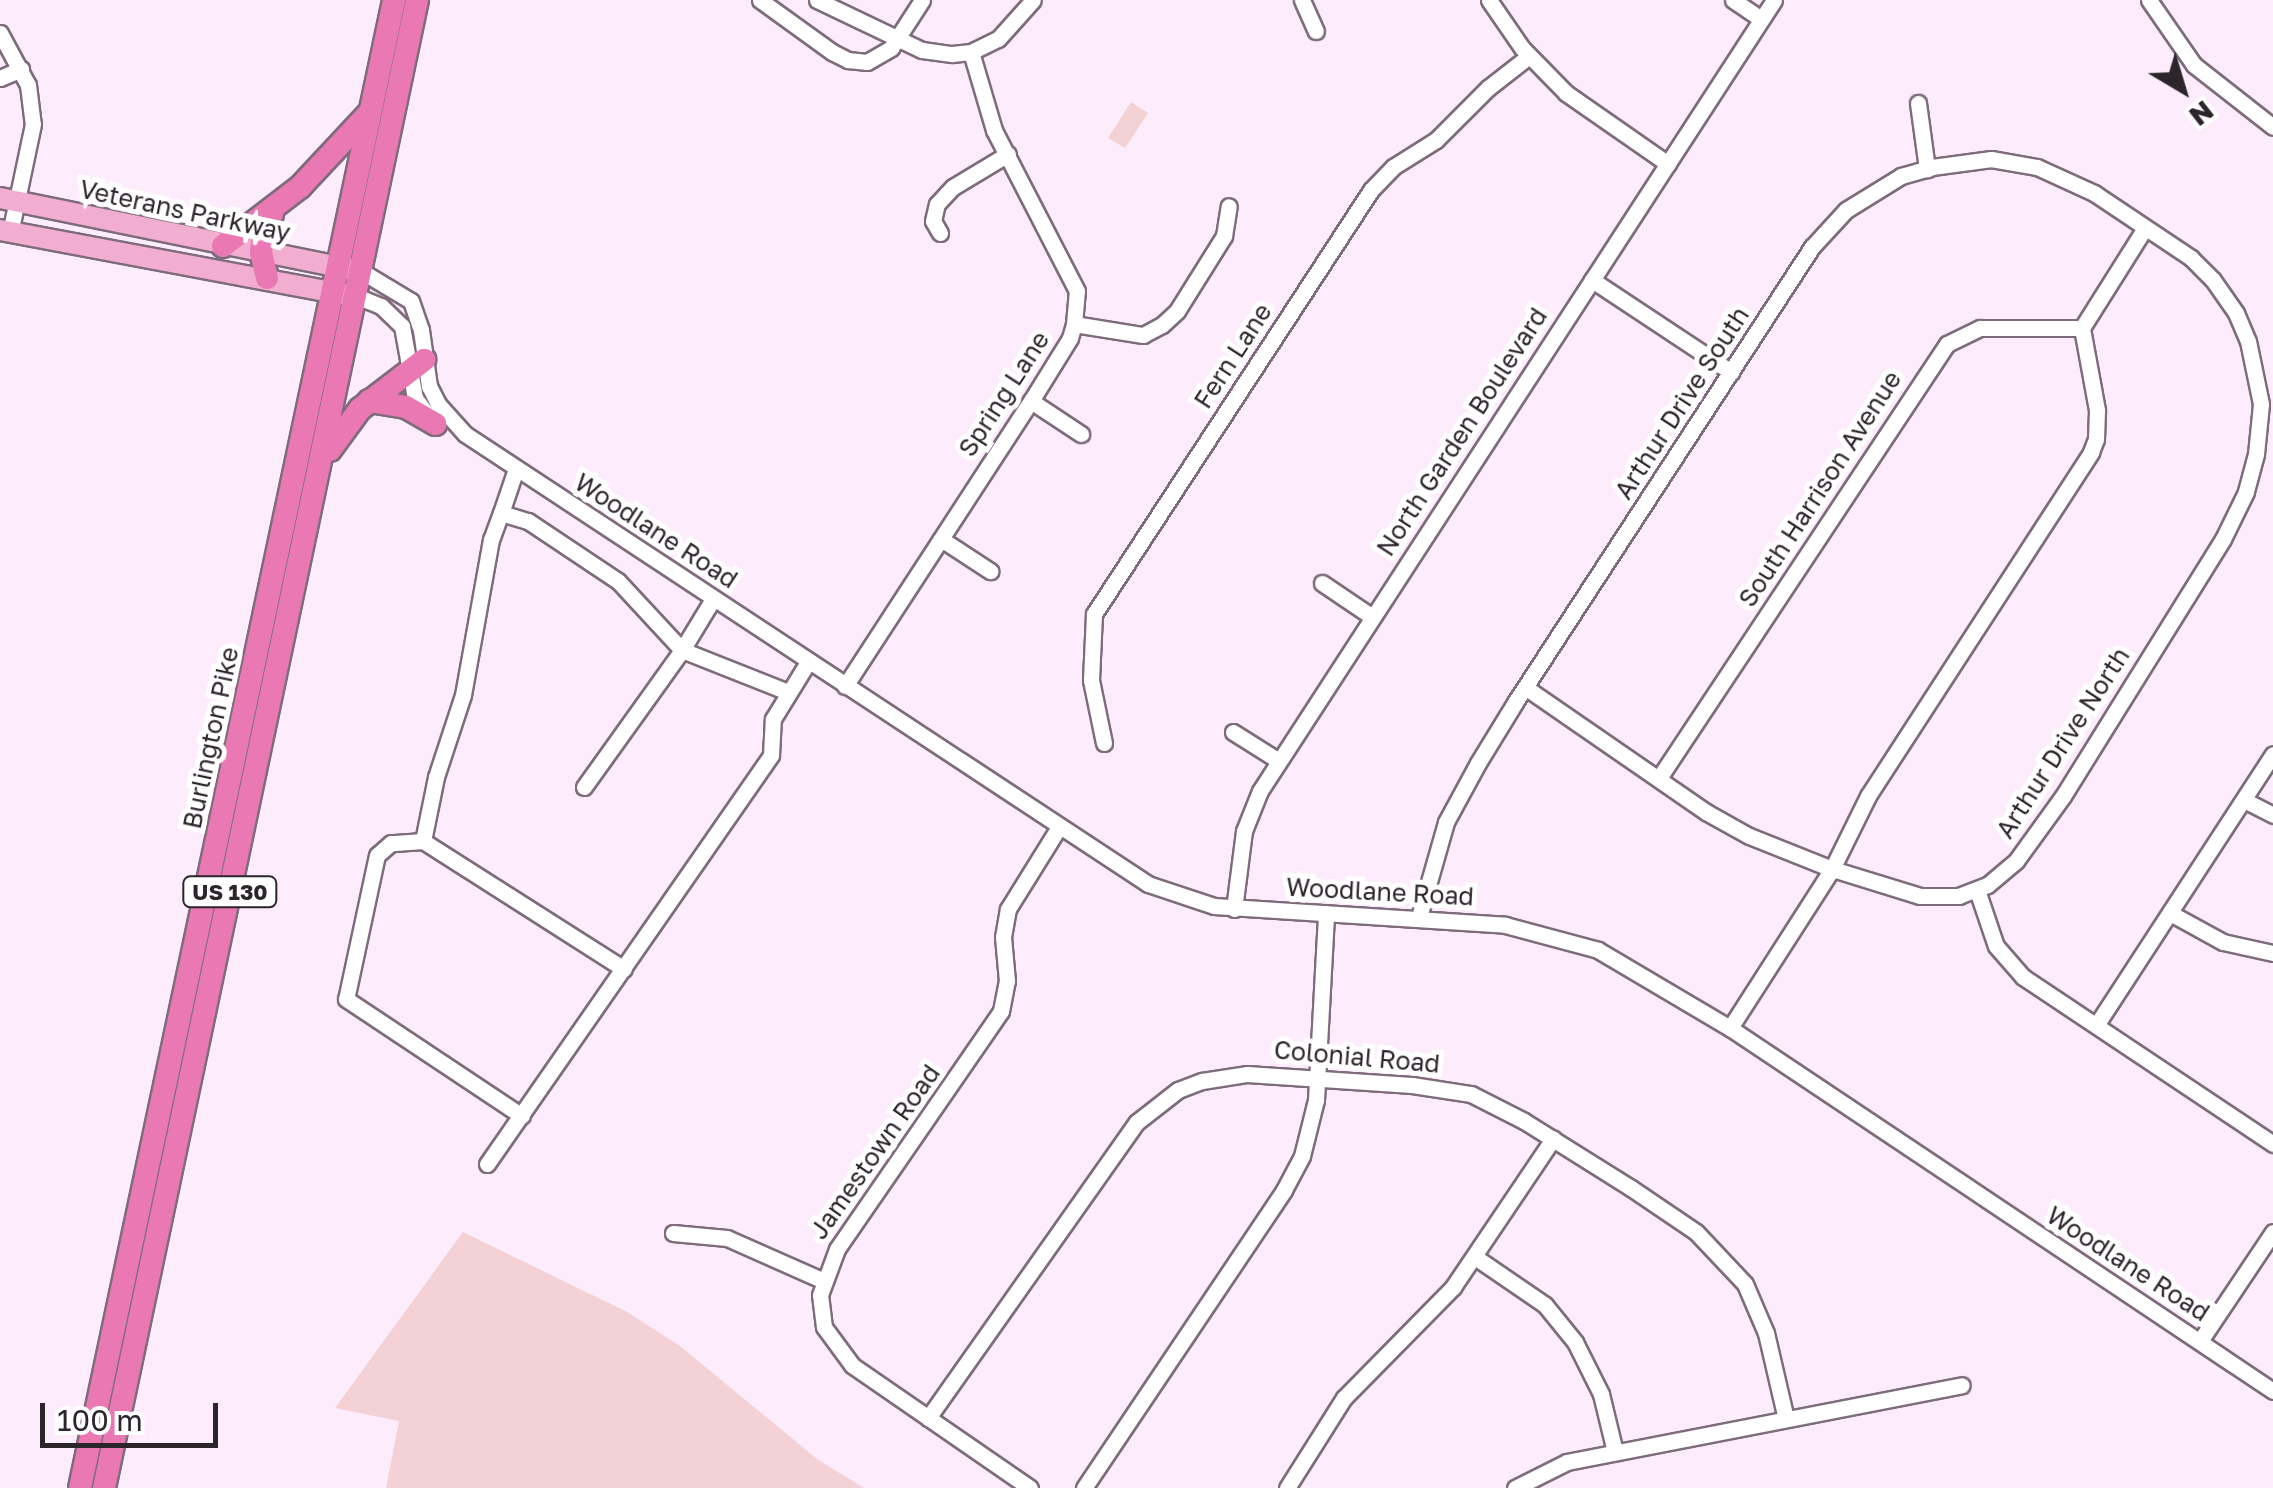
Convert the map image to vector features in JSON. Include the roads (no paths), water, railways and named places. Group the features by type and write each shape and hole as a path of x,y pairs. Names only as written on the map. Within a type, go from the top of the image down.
{"highway":[{"name":"Burlington Pike","path":"350,269 394,0"},
{"name":"Burlington Pike","path":"80,1488 350,269 417,0"},
{"path":"223,246 277,207 338,150 374,106"},
{"path":"267,278 261,254 265,224 277,207"},
{"name":"Burlington Pike","path":"104,1488 316,481 345,294"},
{"path":"316,481 346,424 418,365"},
{"path":"370,402 406,406 435,424"}],"main road":[{"name":"Veterans Parkway","path":"8,200 350,269"},
{"name":"Veterans Parkway","path":"5,231 345,294"}],"street":[{"path":"760,0 848,60 876,59 898,38 922,0"},
{"path":"817,0 938,54 971,52 998,39 1033,0"},
{"path":"1302,0 1316,30"},
{"path":"1489,0 1529,56 1578,102 1668,164"},
{"path":"1734,0 1761,20"},
{"name":"North Garden Boulevard","path":"1234,909 1244,831 1279,761 1774,0"},
{"path":"2149,0 2194,64 2273,127"},
{"path":"0,33 30,92 33,124 8,200 5,231"},
{"name":"Spring Lane","path":"845,686 1070,338 1074,324 1076,291 994,130 971,52"},
{"name":"Fern Lane","path":"1104,743 1091,680 1094,614 1371,190 1393,167 1436,140 1488,88 1529,56"},
{"path":"0,78 21,69"},
{"path":"1918,103 1927,169"},
{"path":"940,233 933,221 936,204 953,187 1008,154"},
{"name":"Arthur Drive South","path":"1419,917 1446,822 1526,688 1834,221 1887,183 1927,169 1991,160 2036,167 2094,193 2145,228"},
{"path":"1074,324 1143,335 1162,325 1177,310 1224,236 1229,206"},
{"path":"1730,1028 1832,870 1868,796 2091,452 2098,424 2082,328 2145,228"},
{"name":"Arthur Drive North","path":"1977,890 1998,879 2044,824 2224,539 2253,470 2266,386 2242,327 2222,290 2191,258 2145,228"},
{"name":"Woodlane Road","path":"350,269 411,301 421,330 415,398 435,424 483,447 1059,827 1169,895 1234,909 1505,925 1576,942 1620,961 1730,1028 2273,1391"},
{"path":"1592,280 1732,372"},
{"name":"Woodlane Road","path":"345,294 381,306 402,326 438,404 483,447"},
{"name":"South Harrison Avenue","path":"1659,778 1947,344 1980,328 2082,328"},
{"path":"1030,401 1081,434"},
{"path":"423,840 436,777 463,695 491,540 516,469"},
{"path":"501,513 528,521 618,581 682,650 788,692"},
{"path":"940,539 990,571"},
{"path":"1322,583 1371,616"},
{"path":"584,786 682,650 713,599"},
{"path":"488,1164 772,755 774,719 808,662"},
{"path":"1526,688 1734,828 1832,870 1920,896 1959,896 1977,890 2004,957 2023,977 2273,1144"},
{"path":"1232,732 1279,761"},
{"path":"2097,1024 2273,754"},
{"path":"2244,800 2273,815"},
{"name":"Jamestown Road","path":"1030,1488 864,1375 831,1342 820,1312 822,1280 837,1249 994,1024 1007,981 1003,937 1008,910 1059,827"},
{"path":"522,1116 346,999 377,854 392,843 423,840 624,969"},
{"path":"1084,1488 1294,1173 1309,1138 1317,1080 1326,913"},
{"path":"2170,913 2222,942 2273,953"},
{"name":"Colonial Road","path":"928,1418 1119,1144 1157,1104 1178,1090 1226,1076 1412,1085 1471,1094 1553,1139 1684,1224 1728,1262 1762,1319 1786,1419"},
{"path":"1287,1488 1344,1398 1442,1299 1553,1139"},
{"path":"2200,1341 2273,1232"},
{"path":"673,1233 726,1238 822,1280"},
{"path":"1475,1256 1545,1305 1575,1342 1601,1394 1615,1452"},
{"path":"1515,1488 1552,1466 1962,1384"}]}
